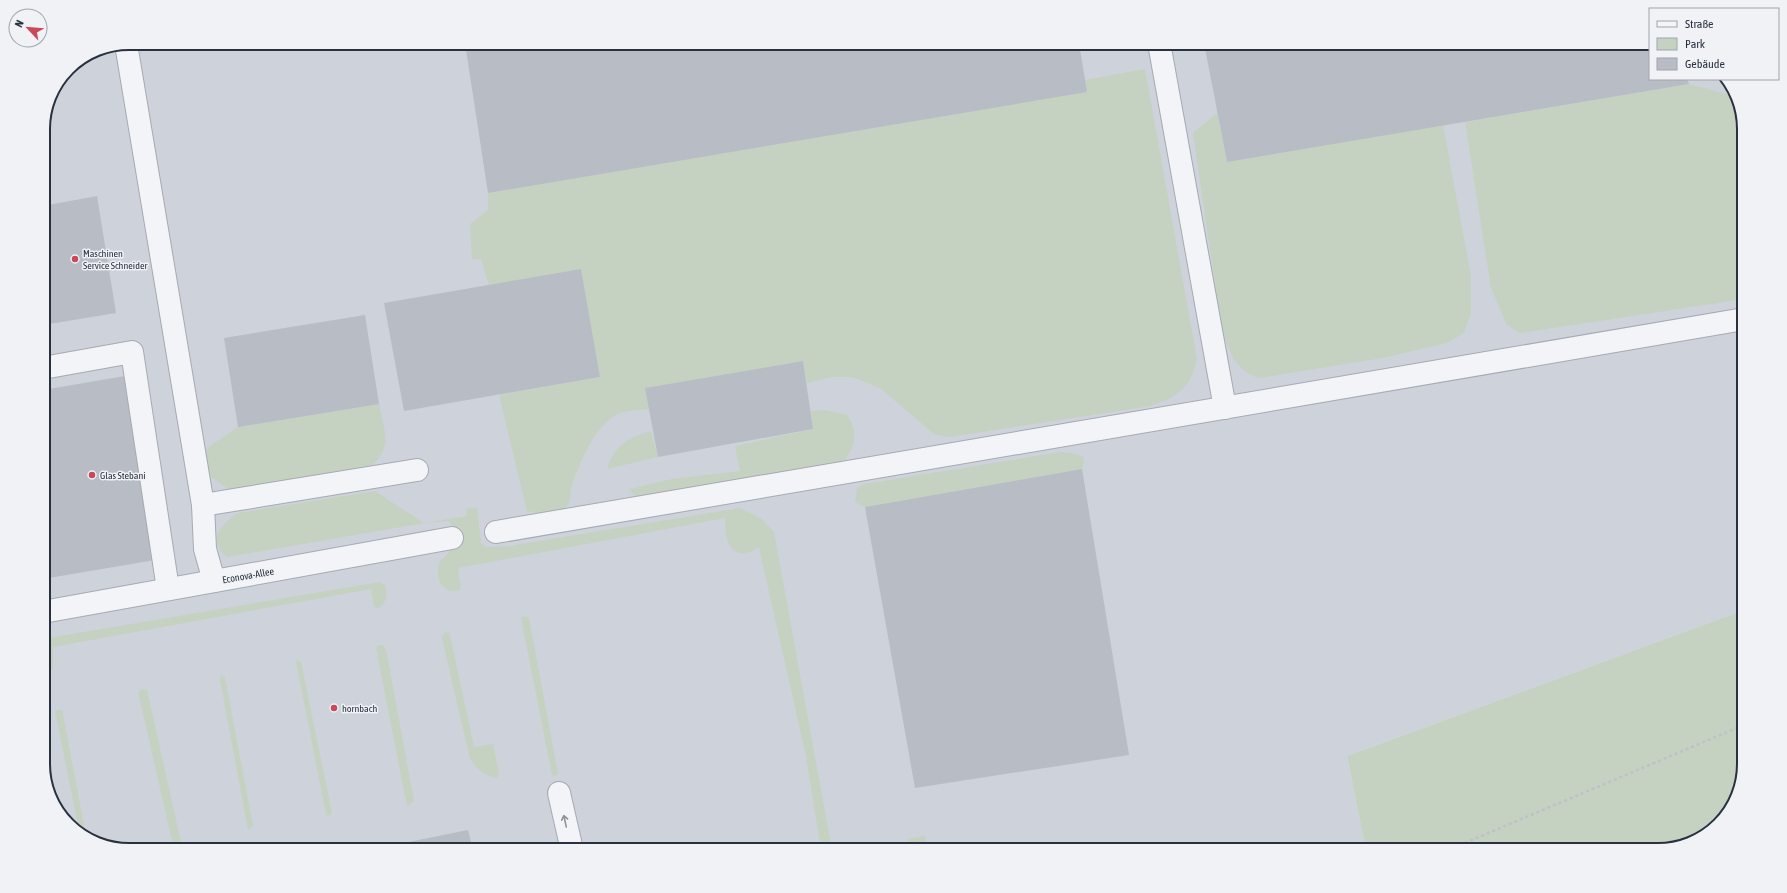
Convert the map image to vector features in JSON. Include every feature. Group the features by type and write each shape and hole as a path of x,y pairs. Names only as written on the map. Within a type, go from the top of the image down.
{"street":[{"path":"127,50 203,505 206,549 214,581"},
{"path":"1160,50 1225,408"},
{"path":"496,532 1737,320"},
{"path":"50,367 132,352 168,589"},
{"path":"203,505 417,470"},
{"name":"Econova-Allee","path":"50,611 452,538"},
{"path":"559,793 570,843"}],"path":[{"path":"1465,843 1737,728"}],"shaded area":[{"path":"124,50 1649,50 1649,80 1720,80 1724,85 1733,104 1737,124 1737,613 1347,756 1364,843 129,843 109,840 94,835 85,830 63,808 54,789 50,769 50,124 58,94 73,73 85,63 104,54"}],"green space":[{"path":"1145,69 1197,359 1191,377 1182,390 1169,399 1151,406 949,437 934,434 880,388 852,377 832,377 807,383 803,361 645,388 649,409 629,411 618,414 595,435 584,455 572,485 567,506 559,512 554,513 527,511 499,395 600,377 581,269 489,285 481,260 472,259 470,224 488,210 488,193 1086,92 1085,80"},
{"path":"1689,84 1729,95 1733,104 1737,124 1737,300 1520,333 1507,325 1491,288 1465,122"},
{"path":"1217,113 1227,162 1443,125 1471,276 1471,313 1464,333 1447,343 1383,358 1259,378 1244,371 1231,354 1222,332 1193,133"},
{"path":"379,404 385,429 385,445 383,452 372,465 239,489 228,489 210,476 206,467 205,452 211,445 238,427"},
{"path":"824,410 847,415 853,426 853,444 844,461 636,497 629,489 672,479 740,471 735,446 813,429 811,411"},
{"path":"651,431 658,457 607,469 618,448 629,440"},
{"path":"1060,452 1072,453 1083,457 1084,463 1082,469 865,507 855,502 857,488 865,484"},
{"path":"375,491 424,523 227,557 217,545 218,533 226,522 238,513"},
{"path":"477,507 481,543 486,547 509,546 740,508 762,519 774,532 831,843 820,843 806,756 759,548 747,553 735,551 728,542 726,536 725,518 458,568 461,589 455,591 446,589 442,585 438,575 439,564 449,553 453,543 451,524 448,521 424,523 467,516 466,509"},
{"path":"380,582 385,585 387,595 384,603 379,608 374,607 371,589 53,647 53,669 50,669 50,638"},
{"path":"1737,613 1737,764 1734,784 1724,808 1714,820 1706,827 1688,837 1658,843 1364,843 1347,756"},
{"path":"525,616 529,618 558,774 555,776 552,775 521,618"},
{"path":"448,632 450,635 474,747 493,744 499,774 497,778 481,772 470,759 442,638 444,633"},
{"path":"378,645 383,645 386,649 414,801 407,806 376,648"},
{"path":"297,660 301,662 332,813 328,816 326,814 296,662"},
{"path":"221,676 225,677 253,826 248,830 220,680"},
{"path":"142,689 147,690 180,843 173,843 138,692"},
{"path":"62,709 85,830 78,824 55,711"},
{"path":"925,836 926,843 908,843 908,839"}],"building":[{"path":"466,50 1080,50 1087,92 488,193"},
{"path":"1205,50 1649,50 1649,80 1687,80 1689,84 1227,162"},
{"name":"Maschinen Service Schneider","path":"97,196 116,313 50,324 50,205"},
{"path":"581,269 600,377 404,411 384,303"},
{"path":"365,315 379,404 238,427 224,338"},
{"path":"803,361 813,429 658,457 645,388"},
{"name":"Glas Stebani","path":"125,376 155,560 50,578 50,389"},
{"path":"1082,469 1129,755 915,788 865,507"},
{"path":"468,830 471,843 404,843"}],"place":[{"name":"Maschinen Service Schneider","path":"75,259"},
{"name":"Glas Stebani","path":"92,475"},
{"name":"hornbach","path":"334,708"}]}
